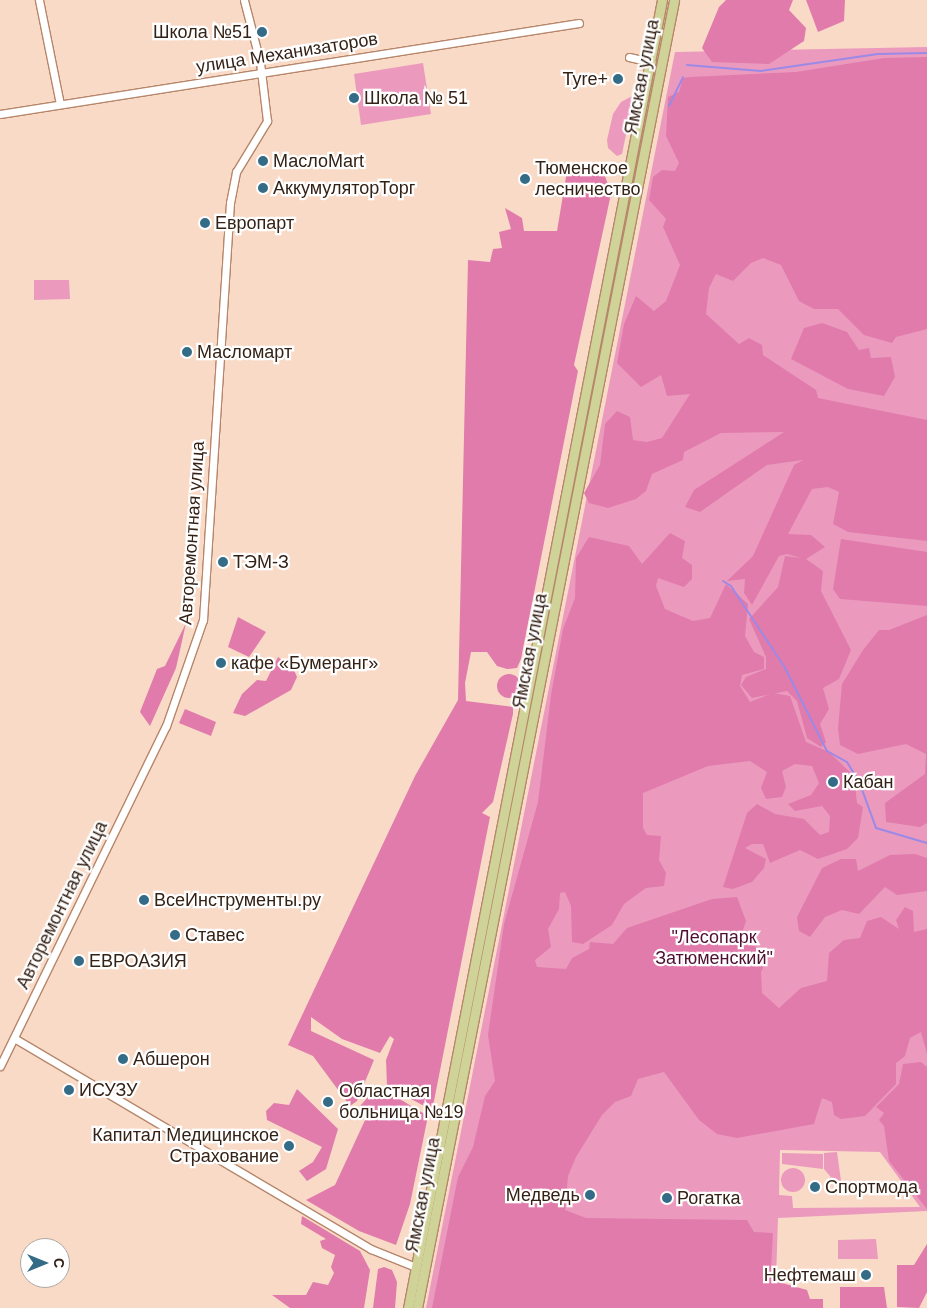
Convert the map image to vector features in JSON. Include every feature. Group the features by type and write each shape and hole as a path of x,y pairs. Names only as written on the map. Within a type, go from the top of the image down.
{"main road":[{"name":"Ямская улица","path":"408,1308 662,0"},
{"name":"Ямская улица","path":"417,1308 674,0"},
{"path":"482,926 493,928"}],"street":[{"path":"39,0 60,104"},
{"name":"Авторемонтная улица","path":"0,1066 166,726 199,637 227,229 236,172 267,121 261,72 244,0"},
{"name":"улица Механизаторов","path":"0,114 579,23"},
{"path":"629,56 651,62"},
{"path":"14,1038 371,1249 416,1267"}],"green space":[{"path":"726,0 793,0 789,10 806,28 804,41 769,64 712,62 702,48 719,7"},
{"path":"806,0 845,0 844,21 818,32"},
{"name":"\"Лесопарк Затюменский\"","path":"927,47 927,1211 778,1218 776,1280 787,1302 796,1308 426,1308 675,52","holes":["780,1150 880,1152 920,1207 793,1208 792,1196 779,1195"]},
{"path":"927,57 927,329 896,337 892,343 864,335 838,309 814,309 799,301 781,265 763,258 751,263 733,281 716,274 709,288 706,314 739,344 749,338 762,345 763,355 816,390 818,398 927,420 927,541 848,532 833,524 839,492 828,487 812,489 788,534 811,535 825,547 806,559 823,571 821,591 851,650 839,679 823,688 829,709 820,724 826,742 821,747 807,738 797,701 787,691 752,698 741,685 746,677 766,669 766,657 749,619 778,587 785,556 801,558 787,554 779,556 752,605 744,593 745,579 727,581 753,556 794,465 803,460 767,465 700,512 685,507 694,490 784,432 721,433 684,452 683,460 652,474 646,491 636,499 608,508 589,503 584,493 600,465 605,424 617,411 630,417 633,440 647,442 662,438 690,394 667,396 661,375 641,387 617,363 624,324 636,296 654,311 666,301 680,265 663,227 666,219 649,200 653,177 662,170 675,171 679,163 666,136 668,97 679,92 683,78 796,72 884,58"},
{"path":"423,63 431,114 361,125 354,74"},
{"path":"634,95 622,154 617,156 608,148 607,140 613,114 621,102"},
{"path":"589,165 604,173 611,194 574,365 578,371 521,659 517,668 507,669 497,666 487,652 471,652 465,683 466,701 513,707 513,714 493,802 482,813 490,817 434,1101 431,1108 426,1107 387,1086 386,1060 394,1039 390,1036 380,1053 342,1039 311,1017 311,1031 374,1060 357,1101 350,1106 313,1056 288,1045 415,776 458,700 468,260 490,262 493,249 502,248 499,232 511,229 505,208 522,218 524,231 557,231 567,171"},
{"path":"34,280 69,280 70,299 34,300"},
{"path":"822,323 847,332 859,350 869,348 871,358 891,357 895,377 884,396 848,389 791,359 804,328"},
{"path":"670,533 685,541 682,558 692,565 692,579 684,587 658,578 656,586 665,609 693,621 710,618 726,584 748,604 745,636 754,652 764,657 764,669 742,675 740,686 750,702 773,693 790,696 806,742 829,752 854,776 857,803 863,807 858,838 847,849 818,859 800,850 770,863 763,844 752,844 745,848 766,859 764,868 752,882 733,889 723,887 747,813 757,804 775,814 804,819 820,835 829,832 830,816 822,806 795,811 788,804 811,795 819,783 812,766 795,764 782,771 786,787 782,797 766,799 761,788 767,772 750,761 708,766 643,793 643,828 647,835 661,836 659,860 666,873 664,886 646,888 624,904 612,925 583,944 572,942 571,906 565,892 560,893 559,909 548,929 551,947 535,960 537,967 566,969 572,958 589,949 590,942 613,944 627,928 712,899 737,897 746,921 740,939 770,954 761,972 762,993 779,1008 801,988 827,981 829,953 844,940 860,938 867,921 881,917 899,929 896,920 905,907 913,911 914,932 927,929 927,1054 921,1032 910,1038 905,1056 896,1063 896,1084 865,1116 841,1119 834,1115 832,1102 822,1098 814,1124 737,1138 717,1134 699,1120 664,1072 638,1079 631,1096 615,1102 602,1115 576,1157 568,1176 565,1210 586,1218 747,1220 754,1232 773,1233 771,1269 775,1281 807,1290 810,1299 823,1299 823,1308 432,1308 458,1177 473,1147 485,1096 495,1081 488,1035 504,924 538,802 551,695 563,629 575,598 576,558 589,537 629,546 642,564"},
{"path":"841,539 927,552 927,606 840,599 833,589"},
{"path":"927,615 927,823 920,827 886,822 885,803 925,774 926,754 906,744 858,754 840,745 838,728 842,684 863,650 879,630 889,630"},
{"path":"238,617 266,632 249,657 228,647"},
{"path":"186,623 176,668 150,726 140,712 157,669 165,666"},
{"path":"278,657 293,668 297,677 291,690 245,716 233,713 242,694 257,680 266,681"},
{"path":"509,674 517,678 521,686 517,694 509,698 501,694 497,686 501,678"},
{"path":"185,709 216,722 211,736 179,723"},
{"path":"915,854 927,858 927,891 897,895 885,887 859,914 842,910 825,917 810,937 799,931 797,917 822,868 841,859 856,859 858,871 890,855"},
{"path":"921,1062 927,1067 927,1209 889,1161 884,1126 879,1120 884,1113 876,1107 899,1084 903,1064"},
{"path":"378,1086 428,1116 410,1204 396,1245 359,1231 306,1200 335,1185 366,1118 360,1106"},
{"path":"297,1089 338,1129 326,1169 307,1181 299,1171 313,1162 322,1147 267,1120 266,1111 274,1103 289,1105"},
{"path":"837,1152 842,1188 824,1169 824,1153"},
{"path":"782,1153 823,1154 823,1169 782,1164"},
{"path":"793,1168 798,1169 804,1175 804,1185 798,1191 793,1192 788,1191 782,1185 781,1180 782,1175 788,1169"},
{"path":"302,1216 360,1251 370,1270 364,1308 290,1308 272,1295 306,1295 313,1282 328,1285 334,1273 331,1267 335,1255 322,1248 320,1241 326,1239 301,1224"},
{"path":"876,1239 878,1259 838,1259 838,1240"},
{"path":"927,1244 927,1292 919,1308 897,1307 897,1265 914,1265"},
{"path":"384,1267 392,1270 397,1282 395,1308 373,1308 378,1269"},
{"path":"840,1287 884,1287 887,1308 840,1308"}],"waterway":[{"path":"687,65 761,71 878,54 927,53"},
{"path":"669,106 683,77"},
{"path":"723,581 731,586 785,668 827,751 847,762 860,784 876,828 927,843"}],"place":[{"name":"Школа №51","path":"262,32"},
{"name":"Tyre+","path":"618,79"},
{"name":"Школа № 51","path":"354,98"},
{"name":"МаслоMart","path":"263,161"},
{"name":"Тюменское лесничество","path":"525,179"},
{"name":"АккумуляторТорг","path":"263,188"},
{"name":"Европарт","path":"205,223"},
{"name":"Масломарт","path":"187,352"},
{"name":"ТЭМ-З","path":"223,562"},
{"name":"кафе «Бумеранг»","path":"221,663"},
{"name":"Кабан","path":"833,782"},
{"name":"ВсеИнструменты.ру","path":"144,900"},
{"name":"Ставес","path":"175,935"},
{"name":"ЕВРОАЗИЯ","path":"79,961"},
{"name":"Абшерон","path":"123,1059"},
{"name":"ИСУЗУ","path":"69,1090"},
{"name":"Областная больница №19","path":"328,1102"},
{"name":"Капитал Медицинское Страхование","path":"289,1146"},
{"name":"Спортмода","path":"815,1187"},
{"name":"Медведь","path":"590,1195"},
{"name":"Рогатка","path":"667,1198"},
{"name":"Нефтемаш","path":"866,1275"}]}
